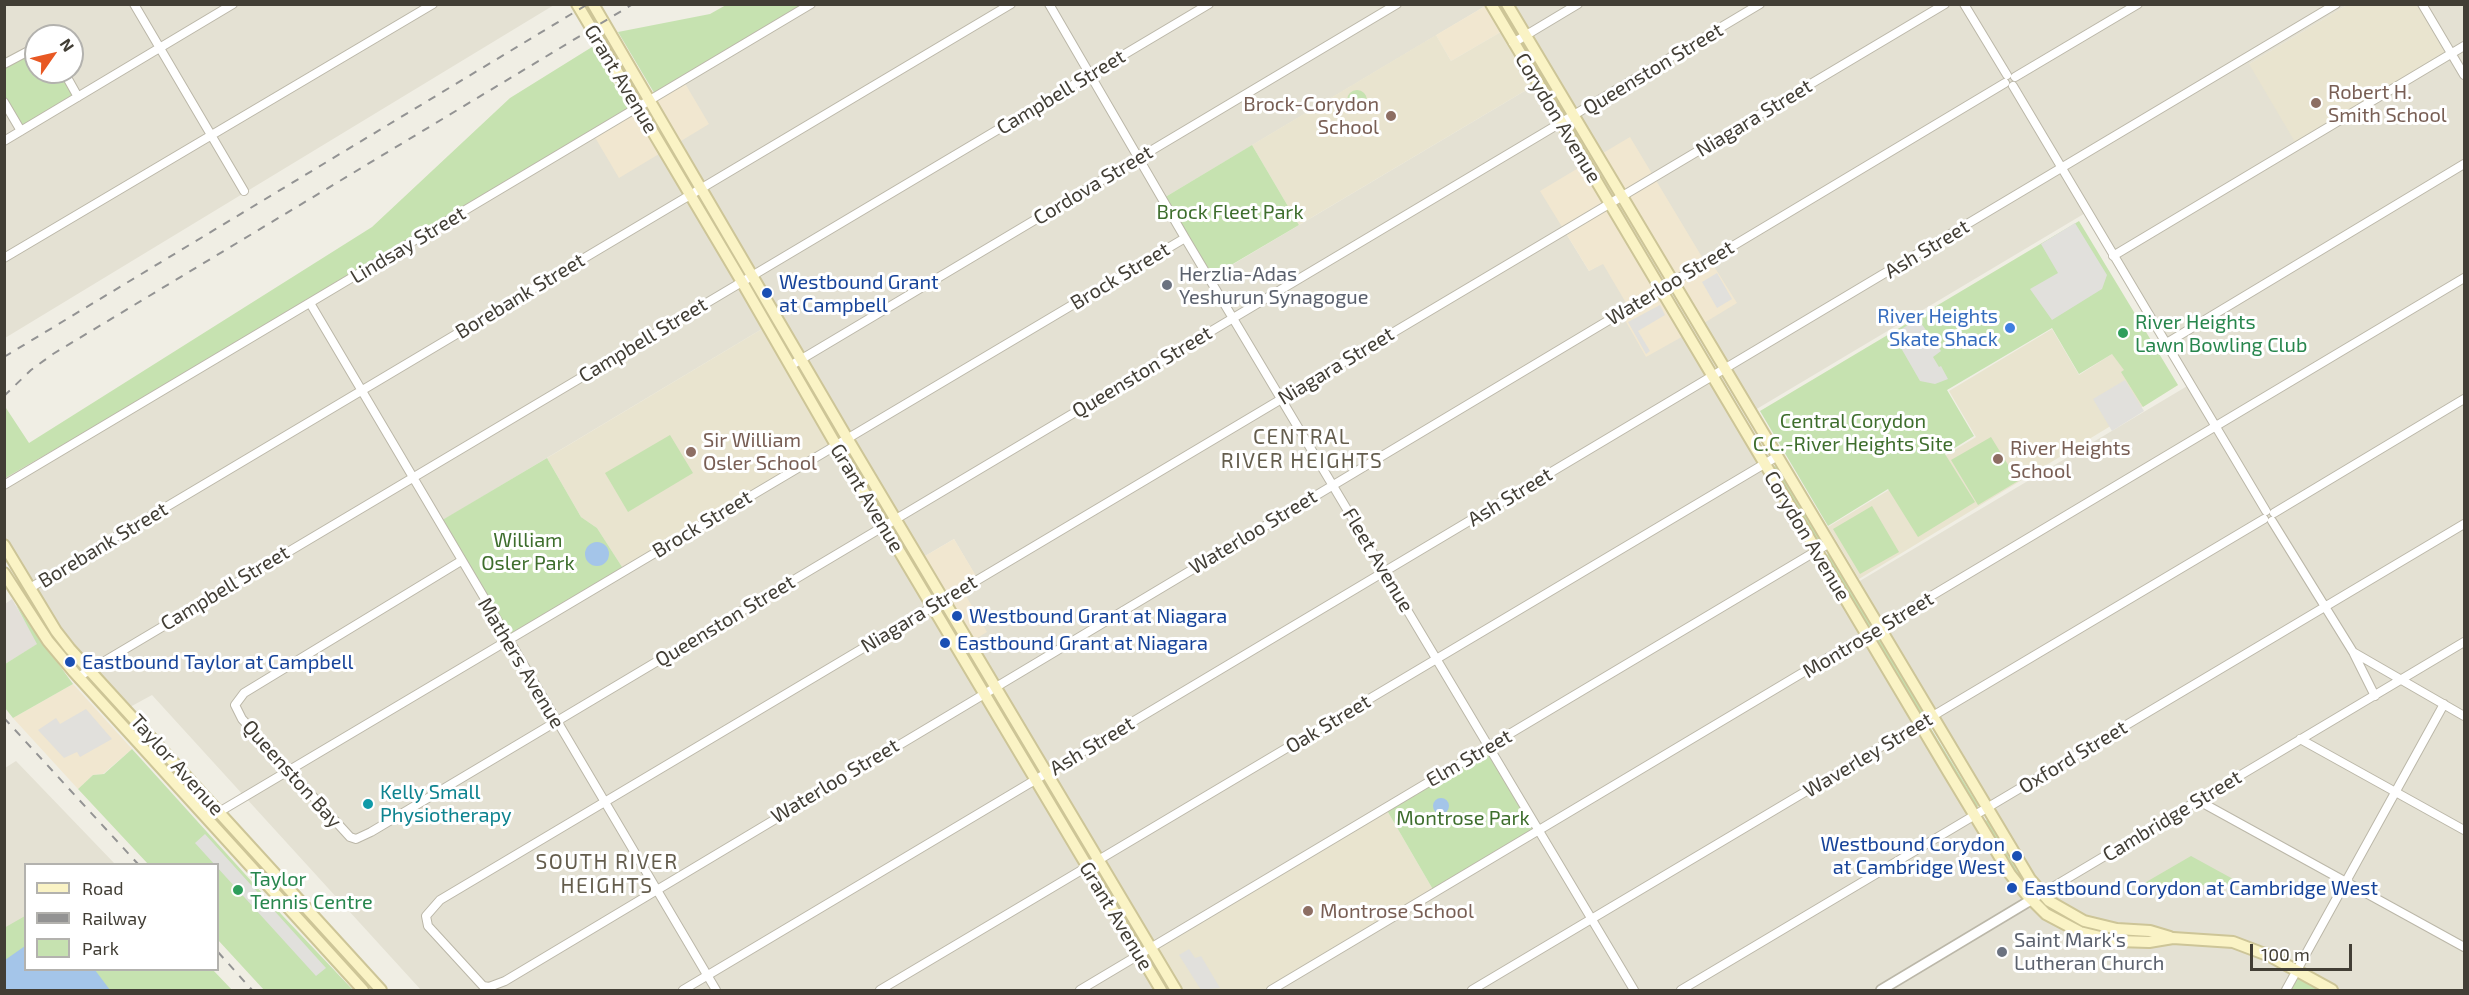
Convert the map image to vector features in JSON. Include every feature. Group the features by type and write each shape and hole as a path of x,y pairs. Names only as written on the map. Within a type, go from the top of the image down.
{"main road":[{"name":"Grant Avenue","path":"577,4 931,607 1161,990"},
{"name":"Grant Avenue","path":"593,4 847,438 1176,990"},
{"name":"Corydon Avenue","path":"1491,4 1975,816 2010,874 2031,900 2046,914 2080,932 2117,941 2149,942 2173,939 2233,942 2270,956 2332,990"},
{"name":"Corydon Avenue","path":"1507,4 2024,870 2042,894 2067,913 2084,921 2118,929 2150,931 2173,939"},
{"name":"Taylor Avenue","path":"4,545 56,631 381,990"},
{"name":"Taylor Avenue","path":"4,573 48,641 78,677 363,990"}],"street":[{"path":"134,4 244,191"},
{"path":"4,141 233,4"},
{"path":"4,258 433,4"},
{"name":"Lindsay Street","path":"4,485 811,4"},
{"name":"Borebank Street","path":"30,588 1011,4"},
{"name":"Fleet Avenue","path":"1049,4 1185,238 1634,990"},
{"name":"Campbell Street","path":"78,677 1209,4"},
{"name":"Cordova Street","path":"790,366 1397,4"},
{"path":"1513,43 1578,4"},
{"name":"Queenston Street","path":"555,721 1760,4"},
{"name":"Niagara Street","path":"656,889 505,981 489,987 475,979 428,926 426,915 440,900 604,801 1945,4"},
{"path":"1964,4 2165,344 2324,608 2353,652 2375,696"},
{"name":"Waterloo Street","path":"656,889 2138,4"},
{"name":"Ash Street","path":"683,990 2336,4"},
{"path":"2422,4 2464,75"},
{"path":"2113,256 2464,46"},
{"path":"4,64 24,53"},
{"path":"71,84 78,97"},
{"path":"4,102 21,131"},
{"path":"2165,344 2464,164"},
{"name":"Brock Street","path":"219,812 1185,238"},
{"name":"Montrose Street","path":"1271,990 2464,278"},
{"name":"Mathers Avenue","path":"310,303 414,477 507,640 716,990"},
{"name":"Waverley Street","path":"1472,990 2464,399"},
{"name":"Oak Street","path":"880,990 1776,457"},
{"name":"Oxford Street","path":"1681,990 2464,524"},
{"name":"Elm Street","path":"1080,990 1828,543"},
{"name":"Queenston Bay","path":"461,561 238,698 235,705 236,711 344,834 356,839 555,721"},
{"name":"Cambridge Street","path":"1881,990 2464,642"},
{"path":"2353,652 2464,716"},
{"path":"2416,671 2416,689"},
{"path":"2286,990 2444,704"},
{"path":"2300,739 2464,830"},
{"path":"2199,801 2464,947"},
{"path":"343,969 366,974"}],"shaded area":[{"path":"5,5 554,5 5,338"},
{"path":"811,5 1487,5 1162,199 1210,278 1538,83 1585,164 1564,230 1589,271 1603,263 1687,334 2031,899 2036,887 1853,585 2189,385 2087,212 1750,413 1510,5 2347,5 2249,64 2446,53 2417,5 2464,5 2464,990 1271,990 1539,831 1489,746 1150,948 969,643 962,589 977,580 954,539 920,559 676,144 683,80"},
{"path":"1487,5 1506,29 1451,61 1436,35"},
{"name":"Robert H. Smith School","path":"2347,5 2417,5 2446,53 2295,142 2249,64"},
{"name":"Brock-Corydon School","path":"1506,29 1538,83 1299,225 1252,145 1436,35 1451,61"},
{"path":"683,80 709,124 676,144 650,100"},
{"path":"638,108 664,151 619,178 593,134"},
{"path":"593,134 664,151 767,326 440,522 507,640 836,445 1161,990 421,990 152,695 130,707 56,623 5,538 4,478 310,303"},
{"path":"1630,137 1705,262 1710,260 1737,303 1699,326 1598,156"},
{"path":"1585,164 1687,334 1646,357 1621,313 1629,308 1603,264 1589,271 1540,191"},
{"path":"2075,223 2107,275 2102,289 2052,320 2030,289 2058,273 2041,244"},
{"path":"1717,273 1732,299 1717,308 1702,282"},
{"path":"1660,305 1665,315 1638,331 1650,351 1646,354 1628,322"},
{"path":"1918,319 1941,351 1933,357 1948,379 1935,384 1920,381 1893,334"},
{"name":"Sir William Osler School","path":"767,326 836,445 624,570 597,528 581,517 547,458"},
{"name":"River Heights School","path":"2052,329 2079,375 2112,354 2178,385 1859,579 1828,527 1976,437 1949,391"},
{"path":"2125,380 2144,411 2112,431 2093,399"},
{"path":"954,539 978,579 962,589 987,632 969,643 920,559"},
{"path":"12,599 38,644 5,664 5,604"},
{"path":"73,684 132,749 103,774 93,775 78,789 13,718"},
{"path":"86,709 112,739 80,757 77,752 64,758 38,730 56,718 60,724"},
{"path":"16,761 114,863 24,863 24,947 5,960 5,768"},
{"name":"Montrose School","path":"1385,807 1435,893 1271,990 1176,990 1150,948"},
{"path":"205,834 326,968 316,976 219,869 219,863 213,863 195,843"},
{"path":"1189,949 1195,958 1201,956 1220,988 1201,990 1179,955"}],"green space":[{"path":"726,5 811,5 656,96 618,32 710,14"},
{"path":"592,47 631,112 310,303 5,478 6,408 29,443 372,227 510,98"},
{"path":"24,53 24,84 71,84 78,97 21,131 5,102 4,64"},
{"path":"1357,90 1364,93 1367,100 1364,107 1357,110 1350,107 1347,100 1350,93"},
{"name":"Brock Fleet Park","path":"1252,145 1299,225 1209,278 1162,199"},
{"name":"Central Corydon C.C.-River Heights Site","path":"2079,221 2178,385 2143,407 2121,372 2124,370 2112,354 2079,374 2052,328 1947,390 1974,436 1945,454 1975,502 1918,537 1888,489 1828,526 1760,411"},
{"path":"670,435 693,473 628,512 605,473"},
{"path":"1991,437 2018,481 1978,505 1951,460"},
{"name":"William Osler Park","path":"547,458 581,517 597,528 624,570 507,640 439,522"},
{"path":"1773,466 1777,467 1820,540 1819,544"},
{"path":"1872,506 1899,552 1860,574 1833,529"},
{"path":"1825,553 1830,556 1871,625 1869,629"},
{"path":"16,605 73,684 13,718 5,708 5,664 37,644"},
{"path":"1875,638 1879,638 1924,713 1923,718"},
{"path":"1930,727 1978,805 1977,809 1928,728"},
{"name":"Montrose Park","path":"1489,746 1539,831 1435,893 1385,807"},
{"name":"Taylor Tennis Centre","path":"132,749 353,990 264,990 219,941 219,863 147,863 78,789 93,775 104,774"},
{"path":"1982,819 1988,821 2027,888 2018,880"},
{"path":"2191,856 2244,885 2141,885"},
{"path":"24,917 24,971 214,971 232,990 5,990 4,928"},
{"path":"2297,971 2332,990 2286,990"}],"water":[{"path":"597,542 606,545 609,554 606,563 597,566 588,563 585,554 588,545"},
{"path":"1438,798 1444,798 1449,806 1447,812 1438,814 1433,809 1433,803"},
{"path":"24,947 24,971 96,971 110,990 5,990 5,960"}],"railway":[{"path":"4,357 588,4"},
{"path":"4,396 31,370 53,354 633,4"},
{"path":"4,718 137,863"},
{"path":"219,953 252,990"}],"place":[{"name":"Robert H. Smith School","path":"2316,103"},
{"name":"Brock-Corydon School","path":"1391,116"},
{"name":"Herzlia-Adas Yeshurun Synagogue","path":"1167,285"},
{"name":"Westbound Grant at Campbell","path":"767,293"},
{"name":"River Heights Skate Shack","path":"2010,328"},
{"name":"River Heights Lawn Bowling Club","path":"2123,333"},
{"name":"Sir William Osler School","path":"691,452"},
{"name":"River Heights School","path":"1998,459"},
{"name":"Westbound Grant at Niagara","path":"957,616"},
{"name":"Eastbound Grant at Niagara","path":"945,643"},
{"name":"Eastbound Taylor at Campbell","path":"70,662"},
{"name":"Kelly Small Physiotherapy","path":"368,804"},
{"name":"Westbound Corydon at Cambridge West","path":"2017,856"},
{"name":"Eastbound Corydon at Cambridge West","path":"2012,888"},
{"name":"Taylor Tennis Centre","path":"238,890"},
{"name":"Montrose School","path":"1308,911"},
{"name":"Saint Mark's Lutheran Church","path":"2002,952"}],"district":[{"name":"CENTRAL RIVER HEIGHTS","path":"1302,449"},
{"name":"SOUTH RIVER HEIGHTS","path":"607,874"}]}
